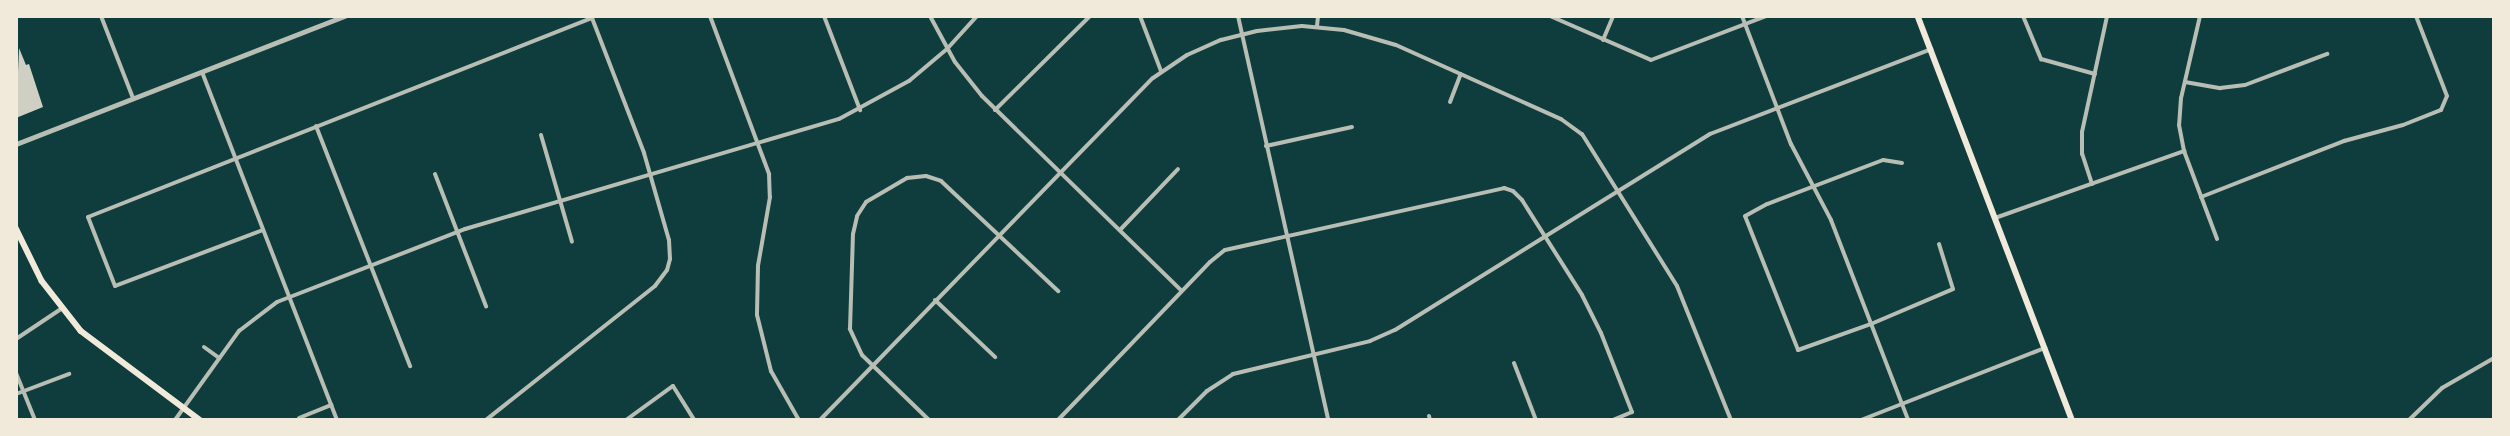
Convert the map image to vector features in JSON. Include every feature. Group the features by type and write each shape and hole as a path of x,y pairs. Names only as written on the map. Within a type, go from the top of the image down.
{"main road":[{"path":"1918,16 2072,420"},
{"path":"16,228 34,267 61,309 101,349 200,420"}],"street":[{"path":"102,16 133,98"},
{"path":"16,144 345,16"},
{"path":"710,16 760,144 768,174 770,197 757,278 759,330 775,382 799,420"},
{"path":"824,16 860,110"},
{"path":"930,16 947,50 995,110 1182,291"},
{"path":"175,420 219,358 253,318 289,297 456,232 824,125 860,110 909,81 947,50 977,16"},
{"path":"995,110 1090,16"},
{"path":"1140,16 1161,72"},
{"path":"1238,16 1328,420"},
{"path":"1317,26 1318,16"},
{"path":"1550,16 1651,60 1766,16"},
{"path":"1603,40 1613,16"},
{"path":"1742,16 1776,107 1812,187 1831,220 1908,420"},
{"path":"2023,16 2041,59 2095,74"},
{"path":"2092,184 2084,160 2081,138 2107,16"},
{"path":"2200,16 2185,82 2179,125 2184,151 2217,239"},
{"path":"2201,197 2344,141 2410,122 2441,110 2446,104 2446,94 2416,16"},
{"path":"264,230 115,286 88,217 235,157 592,18 650,176 671,249 667,270 661,279 486,420"},
{"path":"820,420 1128,99 1161,72 1195,51 1242,34 1272,28 1317,26 1377,38 1461,74 1576,128 1592,146 1677,286 1730,420"},
{"path":"1178,420 1207,391 1233,374 1381,337 1710,134 1930,49"},
{"path":"2185,82 2220,88 2245,85 2327,54"},
{"path":"202,72 337,420"},
{"path":"1450,102 1461,74"},
{"path":"316,126 410,366"},
{"path":"1266,146 1352,127"},
{"path":"541,135 572,242"},
{"path":"1995,218 2184,151"},
{"path":"1902,162 1883,160 1812,187 1745,216 1798,350 1871,324 1953,289 1940,244"},
{"path":"1120,230 1178,170"},
{"path":"435,174 486,306"},
{"path":"929,420 856,346 849,321 854,226 866,202 914,177 935,178 948,185 1058,291"},
{"path":"1058,420 1182,291 1225,250 1504,188 1518,194 1591,312 1632,412 1613,420"},
{"path":"935,300 995,357"},
{"path":"16,338 61,309"},
{"path":"204,347 219,358"},
{"path":"1860,420 2045,348"},
{"path":"2409,420 2442,388 2494,358"},
{"path":"1514,363 1536,420"},
{"path":"16,373 35,420"},
{"path":"16,394 69,374"},
{"path":"626,420 673,386 694,420"},
{"path":"299,418 332,405"}],"building":[{"path":"19,48 26,65 29,64 43,107 16,118"}]}
